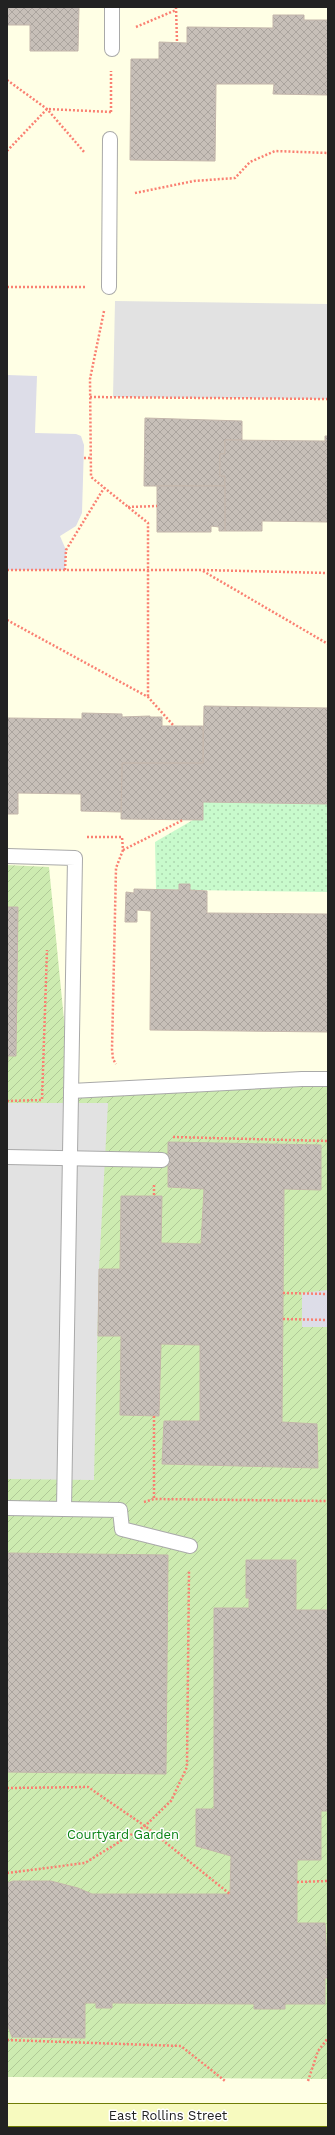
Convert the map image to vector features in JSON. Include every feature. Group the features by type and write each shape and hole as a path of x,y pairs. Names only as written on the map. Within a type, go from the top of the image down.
{"street":[{"name":"East Rollins Street","path":"7,2115 328,2115"}],"lane":[{"path":"112,7 112,43"},
{"path":"109,287 110,139"},
{"path":"7,856 75,858 64,1508"},
{"path":"71,1091 286,1079 328,1079"},
{"path":"7,1158 162,1160"},
{"path":"7,1508 120,1510 122,1529 190,1546"}],"path":[{"path":"110,139 112,43 176,9 177,42"},
{"path":"7,80 47,110 85,152 109,188 135,193 194,181 235,178 250,162 275,151 328,152"},
{"path":"7,151 47,110 110,112"},
{"path":"7,287 109,287 90,379 90,477 148,523 148,697"},
{"path":"90,397 328,399"},
{"path":"84,458 90,458"},
{"path":"65,570 66,550 104,488"},
{"path":"127,507 157,506"},
{"path":"7,570 203,570 328,573"},
{"path":"203,570 328,644"},
{"path":"7,620 148,697 174,726"},
{"path":"119,1067 113,1059 112,1049 116,868 123,850 183,820"},
{"path":"7,1100 42,1100 47,946"},
{"path":"172,1137 328,1141"},
{"path":"283,1293 328,1294"},
{"path":"283,1319 328,1320"},
{"path":"154,1416 154,1499"},
{"path":"120,1510 154,1499 328,1501"},
{"path":"7,1873 85,1863 145,1826 171,1801 187,1767 190,1546"},
{"path":"7,1788 88,1788 145,1826 230,1894"},
{"path":"297,1882 328,1881"},
{"path":"308,2081 318,2051 328,2038"},
{"path":"7,2040 181,2046 225,2081"}],"shaded area":[{"path":"7,7 328,7 328,2128 7,2128"},
{"path":"115,301 328,304 328,399 113,397"},
{"path":"7,375 37,376 35,433 76,434 81,436 84,445 82,513 76,526 60,536 66,550 65,570 7,570"},
{"path":"7,1103 108,1103 99,1269 94,1480 7,1479"},
{"path":"328,1290 328,1327 302,1327 302,1293"}],"green space":[{"path":"203,802 328,804 328,892 190,890 190,884 179,884 179,890 156,889 155,842 193,820 203,820"},
{"name":"Courtyard Garden","path":"7,865 49,867 71,1091 328,1079 328,2079 7,2077"}],"building":[{"path":"7,7 79,7 78,51 30,51 30,25 7,25"},
{"path":"273,15 304,15 304,20 328,20 328,95 273,94 274,84 216,84 215,161 130,160 131,59 159,59 159,42 187,43 187,27 273,28"},
{"path":"145,418 242,421 242,440 225,440 225,454 220,454 220,476 225,476 225,486 144,486"},
{"path":"325,436 328,436 328,522 262,521 262,531 225,531 225,476 220,476 220,454 225,454 225,440 325,441"},
{"path":"157,486 225,486 225,531 219,531 219,527 211,526 211,532 157,532"},
{"path":"204,706 328,708 328,804 203,802 203,820 121,819 122,763 203,763"},
{"path":"82,713 122,714 122,717 162,717 162,726 203,726 203,763 122,763 121,812 81,811 81,794 18,793 18,814 7,814 7,718 82,719"},
{"path":"179,884 190,884 190,890 207,891 207,913 328,914 328,1032 150,1030 151,911 137,910 137,922 125,922 126,892 134,893 134,889 179,890"},
{"path":"7,907 18,907 16,1056 8,1056 7,1081"},
{"path":"168,1142 321,1145 321,1190 284,1189 282,1422 317,1424 318,1468 162,1464 164,1421 200,1421 200,1345 161,1344 159,1416 120,1415 121,1336 98,1336 99,1269 120,1269 121,1196 162,1196 161,1243 201,1244 204,1189 168,1187"},
{"path":"7,1553 168,1555 166,1774 7,1772"},
{"path":"246,1560 296,1560 296,1610 328,1610 328,1811 321,1811 321,1860 297,1860 297,1923 325,1923 328,1978 325,1978 325,2004 285,2004 285,2009 254,2009 254,2004 112,2003 112,2008 96,2008 96,2003 85,2003 85,2038 12,2037 7,2024 7,1883 13,1881 51,1881 78,1888 92,1894 230,1894 231,1856 196,1846 196,1809 214,1809 214,1608 249,1608 249,1598 246,1598"}]}
